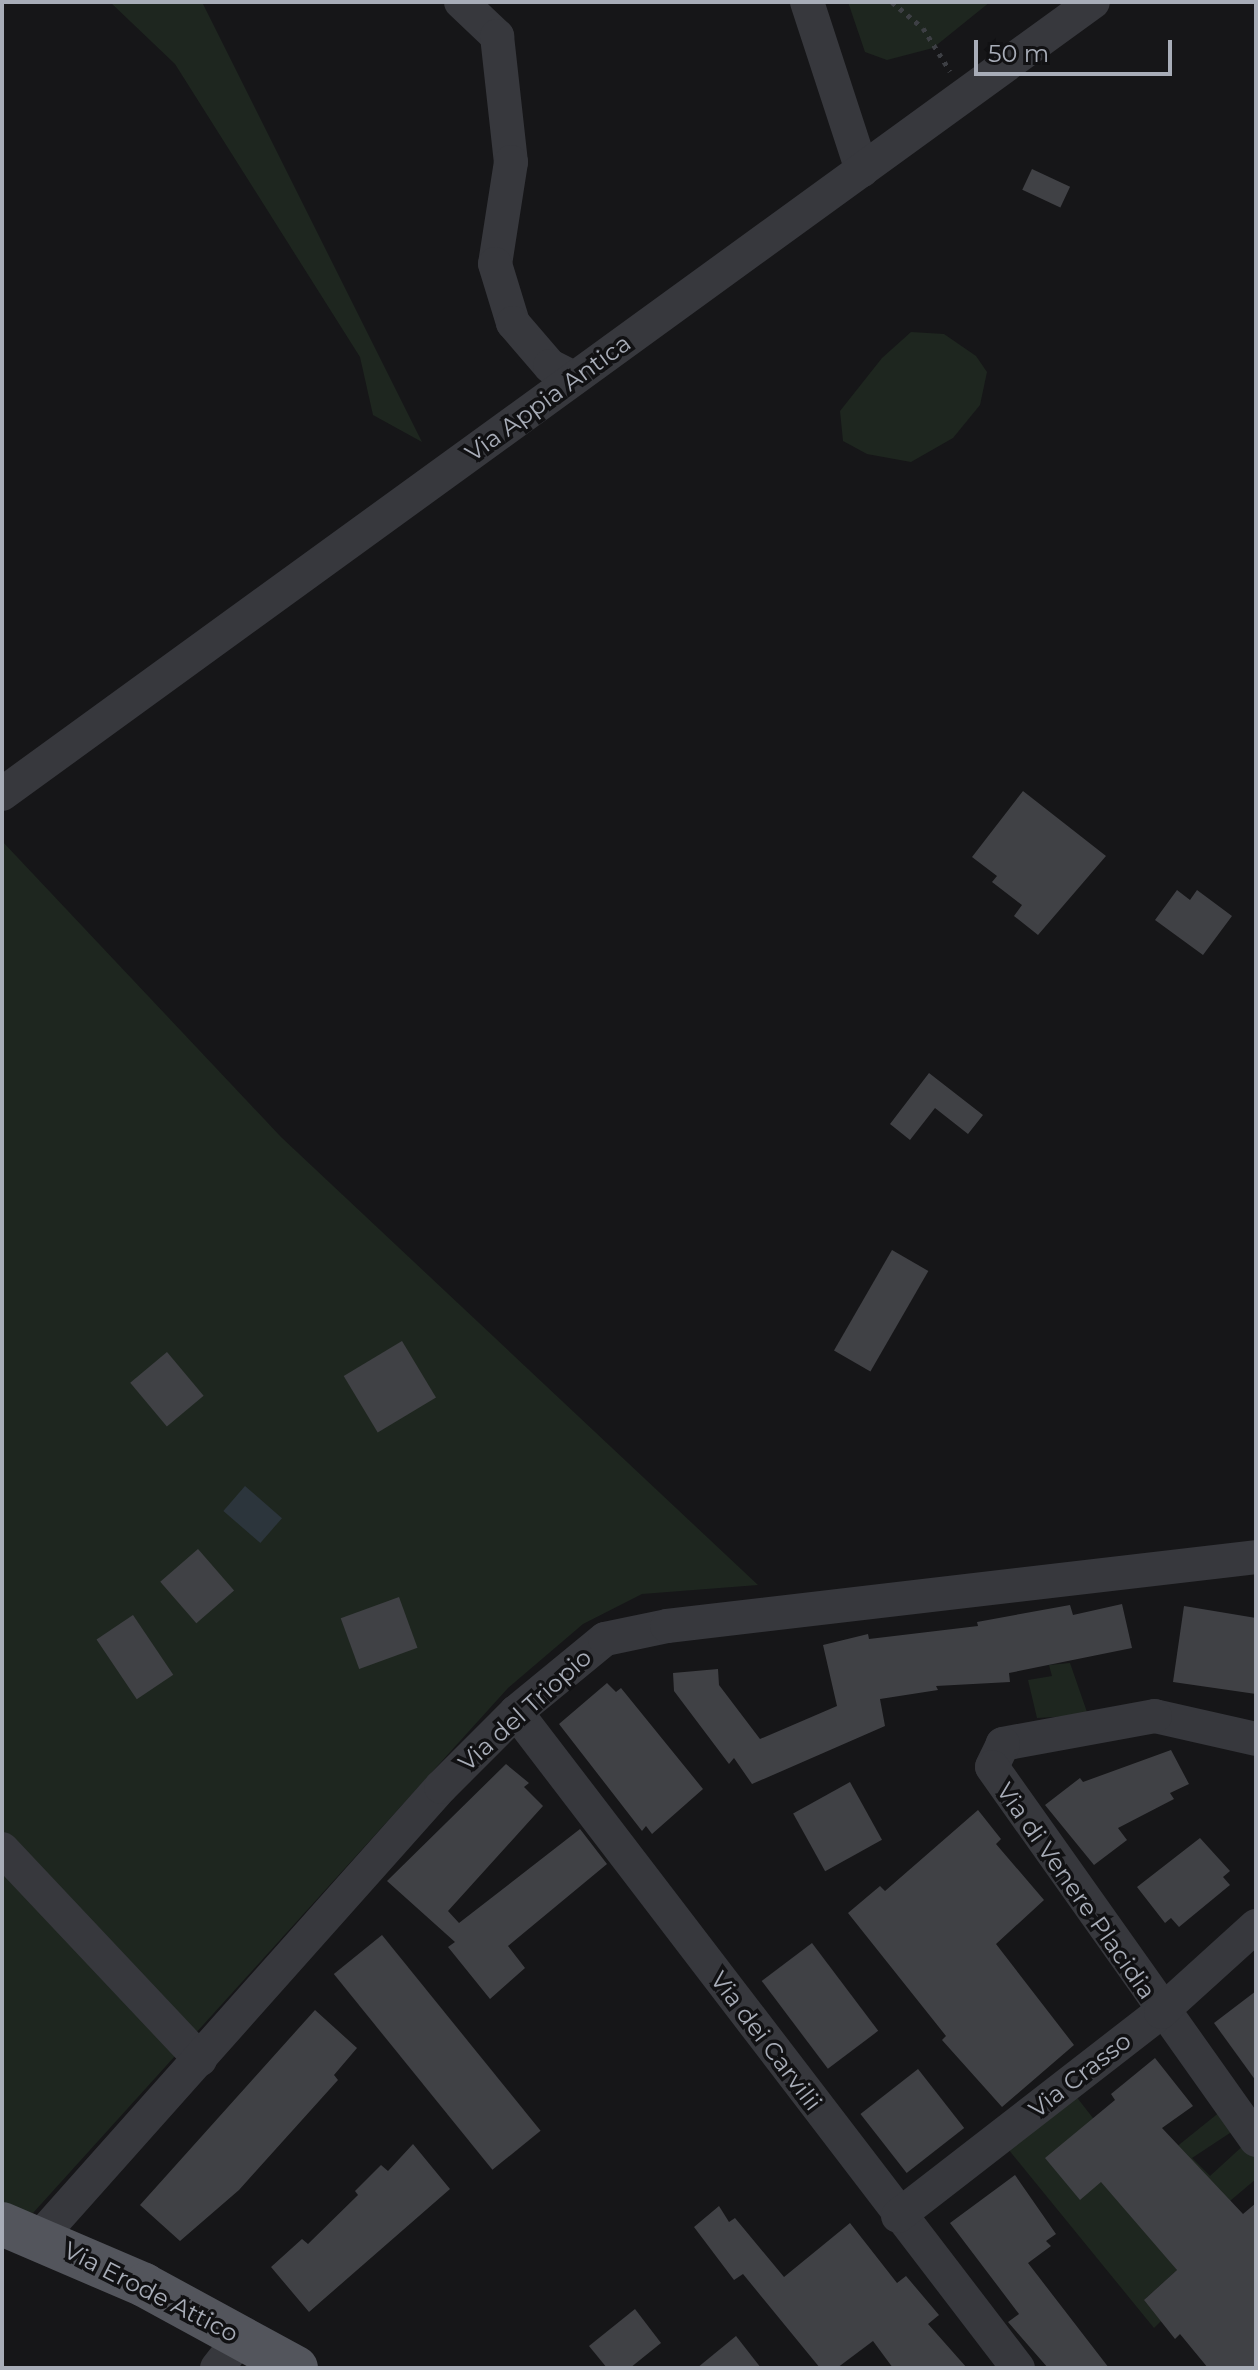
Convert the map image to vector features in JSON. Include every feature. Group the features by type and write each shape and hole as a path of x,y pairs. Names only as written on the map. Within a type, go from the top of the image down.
{"main road":[{"name":"Via Erode Attico","path":"21,2230 229,2352 296,2368"}],"street":[{"path":"461,2 497,36 511,162 495,264 499,279 513,323 550,366 574,378"},
{"path":"807,2 862,170"},
{"name":"Via Appia Antica","path":"2,794 1093,2"},
{"name":"Via del Triopio","path":"21,2230 200,2059 441,1787 516,1712 605,1639 651,1629 1256,1557"},
{"name":"Via dei Carvilii","path":"516,1712 898,2216 1018,2368"},
{"name":"Via di Venere Placidia","path":"1256,1739 1155,1716 1003,1744 994,1758 995,1776 1161,2012 1256,2140"},
{"path":"2,1849 200,2059"},
{"name":"Via Crasso","path":"898,2216 1161,2012 1256,1926"}],"path":[{"path":"892,2 923,28 965,95"}],"shaded area":[{"path":"110,2 202,2 422,442 373,415 360,357 175,64"},
{"path":"848,2 990,2 933,48 887,60 865,52"},
{"path":"911,332 944,334 976,356 987,372 980,405 953,438 911,462 867,454 843,441 840,411 882,358"},
{"path":"2,841 281,1137 758,1585 642,1594 583,1624 508,1688 33,2213 2,2206"},
{"path":"245,1486 282,1518 260,1543 223,1511"},
{"path":"1070,1663 1088,1715 1037,1718 1028,1680 1052,1676 1049,1665"},
{"path":"1075,2095 1139,2177 1221,2111 1236,2129 1192,2158 1210,2176 1246,2143 1256,2154 1256,2179 1167,2254 1177,2270 1144,2300 1161,2321 1154,2328 1008,2149"}],"building":[{"path":"1032,169 1070,187 1060,208 1022,190"},
{"path":"1023,791 1106,856 1038,935 1014,916 1022,905 992,882 997,876 972,857"},
{"path":"1177,890 1190,900 1197,890 1232,916 1203,955 1155,920"},
{"path":"929,1073 983,1115 968,1134 935,1108 910,1140 890,1124"},
{"path":"892,1250 928,1271 870,1371 834,1350"},
{"path":"402,1341 436,1398 378,1433 344,1376"},
{"path":"167,1352 204,1396 167,1427 130,1383"},
{"path":"198,1549 234,1591 196,1623 160,1582"},
{"path":"399,1597 417,1648 359,1669 341,1618"},
{"path":"1122,1604 1132,1648 1009,1673 1010,1682 936,1686 938,1690 880,1699 885,1726 752,1784 734,1758 729,1764 674,1691 673,1673 718,1669 719,1685 760,1739 837,1706 823,1645 868,1634 869,1639 978,1626 977,1622 1070,1605 1073,1615"},
{"path":"1184,1606 1256,1618 1256,1694 1173,1682"},
{"path":"133,1615 173,1675 137,1699 97,1640"},
{"path":"607,1683 616,1692 621,1688 703,1789 652,1834 646,1826 642,1831 559,1724"},
{"path":"1171,1750 1189,1784 1170,1793 1174,1799 1118,1828 1127,1840 1094,1865 1045,1805 1080,1778 1083,1782"},
{"path":"506,1764 529,1783 524,1787 543,1806 448,1911 459,1923 580,1829 607,1864 508,1946 525,1968 490,1999 448,1947 455,1942 387,1881"},
{"path":"850,1782 882,1840 825,1871 793,1814"},
{"path":"978,1810 1001,1839 996,1844 1044,1900 996,1944 1074,2045 1002,2107 942,2040 946,2036 848,1913 880,1886 885,1891"},
{"path":"1200,1838 1230,1871 1223,1877 1230,1885 1179,1927 1171,1918 1165,1923 1137,1887"},
{"path":"382,1935 541,2131 492,2170 334,1974"},
{"path":"812,1943 878,2031 828,2069 762,1981"},
{"path":"1256,1991 1256,2081 1214,2023"},
{"path":"315,2010 357,2048 334,2075 338,2080 239,2190 180,2241 140,2205"},
{"path":"1155,2058 1193,2106 1162,2128 1243,2214 1256,2203 1256,2368 1208,2368 1180,2334 1175,2339 1144,2300 1177,2270 1101,2182 1080,2200 1045,2158 1115,2100 1111,2094"},
{"path":"918,2069 964,2128 907,2173 860,2114"},
{"path":"413,2144 450,2189 309,2312 271,2267 302,2239 308,2244 358,2195 355,2191 381,2165 388,2171"},
{"path":"1015,2175 1056,2234 1046,2241 1051,2246 1028,2263 1109,2368 1048,2368 1008,2322 1019,2314 950,2223"},
{"path":"719,2206 729,2222 735,2218 784,2277 850,2223 897,2283 906,2276 939,2315 928,2324 967,2368 893,2368 873,2341 837,2368 820,2368 743,2274 734,2280 694,2227"},
{"path":"635,2309 661,2343 630,2368 607,2368 589,2346"},
{"path":"736,2336 761,2368 697,2368"}]}
